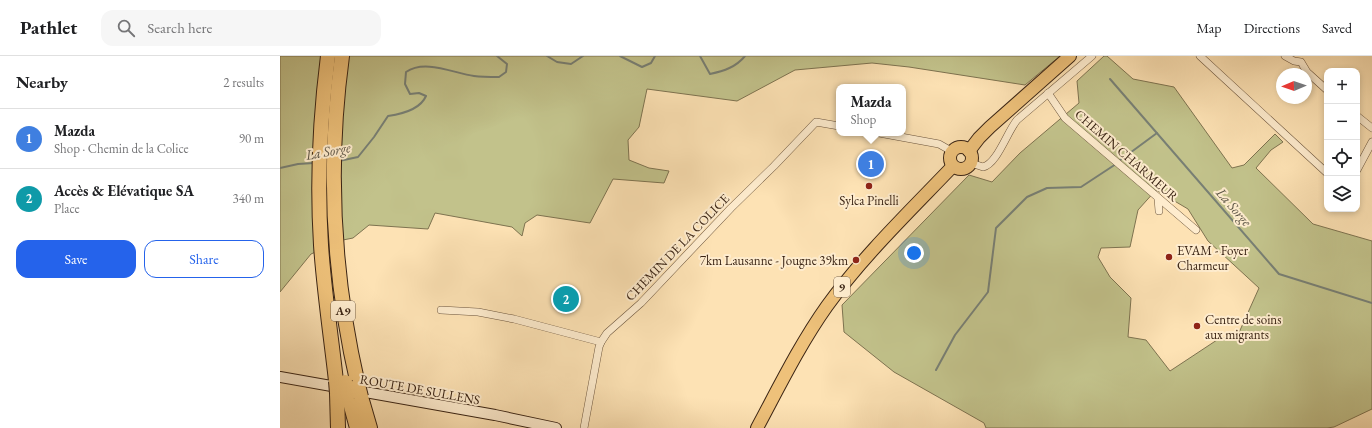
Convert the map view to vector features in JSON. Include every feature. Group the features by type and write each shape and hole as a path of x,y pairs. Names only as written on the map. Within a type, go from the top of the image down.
{"highway":[{"name":"A9","path":"328,56 320,150 321,244 329,314 357,428"},
{"name":"A9","path":"342,56 334,151 335,236 343,312 348,389 370,428"},
{"path":"338,428 348,389"}],"main road":[{"path":"969,151 990,127 1070,56"},
{"path":"959,148 969,151 972,157 971,164 969,166 963,170 953,166 950,157 953,152 959,148"},
{"name":"9","path":"757,428 801,346 833,298 860,265 953,166"},
{"name":"ROUTE DE SULLENS","path":"280,377 488,414 556,428"}],"street":[{"path":"971,164 982,167 991,163 1014,124 1092,56"},
{"path":"1200,56 1324,170"},
{"path":"1285,56 1294,61 1301,62 1307,72 1324,87"},
{"name":"CHEMIN CHARMEUR","path":"1048,93 1065,118 1196,230"},
{"path":"1360,118 1372,128"},
{"name":"CHEMIN DE LA COLICE","path":"584,428 601,342 607,333 641,303 731,208 816,122 836,125"},
{"path":"895,136 939,144 953,152"},
{"path":"1360,164 1372,142"},
{"path":"1158,198 1159,211"},
{"path":"441,310 486,314 514,319 601,342"}],"green space":[{"path":"280,56 1060,56 1025,85 909,67 872,63 795,70 737,101 647,89 639,127 628,140 629,160 649,168 669,171 664,183 613,179 590,223 537,215 525,223 522,236 512,227 435,213 428,229 369,225 353,238 343,240 311,254 280,292"},
{"path":"1104,56 1107,56 1133,79 1174,87 1232,168 1244,165 1275,134 1283,142 1271,150 1256,168 1313,224 1372,241 1372,409 1334,427 1327,428 986,428 984,423 894,372 844,332 842,305 969,175 992,182 1020,153 1079,103 1077,81","holes":["1156,190 1188,209 1208,241 1259,288 1237,337 1220,338 1170,371 1146,340 1128,337 1131,298 1110,277 1098,257 1101,248 1130,247 1138,210"]}],"waterway":[{"name":"La Sorge","path":"339,161 358,157 388,116 399,114 420,105 426,96 419,93 410,94 405,84 406,72 414,68 430,67 474,76 499,77 506,72 507,64 497,56"},
{"name":"La Sorge","path":"547,56 557,62 571,64 583,56"},
{"name":"La Sorge","path":"620,56 642,67 651,63 655,56"},
{"name":"La Sorge","path":"700,56 710,74 729,68 738,63 745,56"},
{"name":"La Sorge","path":"1110,79 1279,274 1372,303"},
{"path":"1119,161 1157,133"},
{"name":"La Sorge","path":"280,168 298,164 314,163"},
{"path":"936,370 955,335 988,292 996,228 1027,197 1047,188 1081,187 1116,164"}],"place":[{"name":"Mazda","path":"871,164"},
{"name":"Sylca Pinelli","path":"869,186"},
{"name":"EVAM - Foyer Charmeur","path":"1169,257"},
{"name":"7km Lausanne - Jougne 39km","path":"856,260"},
{"name":"Accès & Elévatique SA","path":"566,299"},
{"name":"Centre de soins aux migrants","path":"1197,326"}]}
